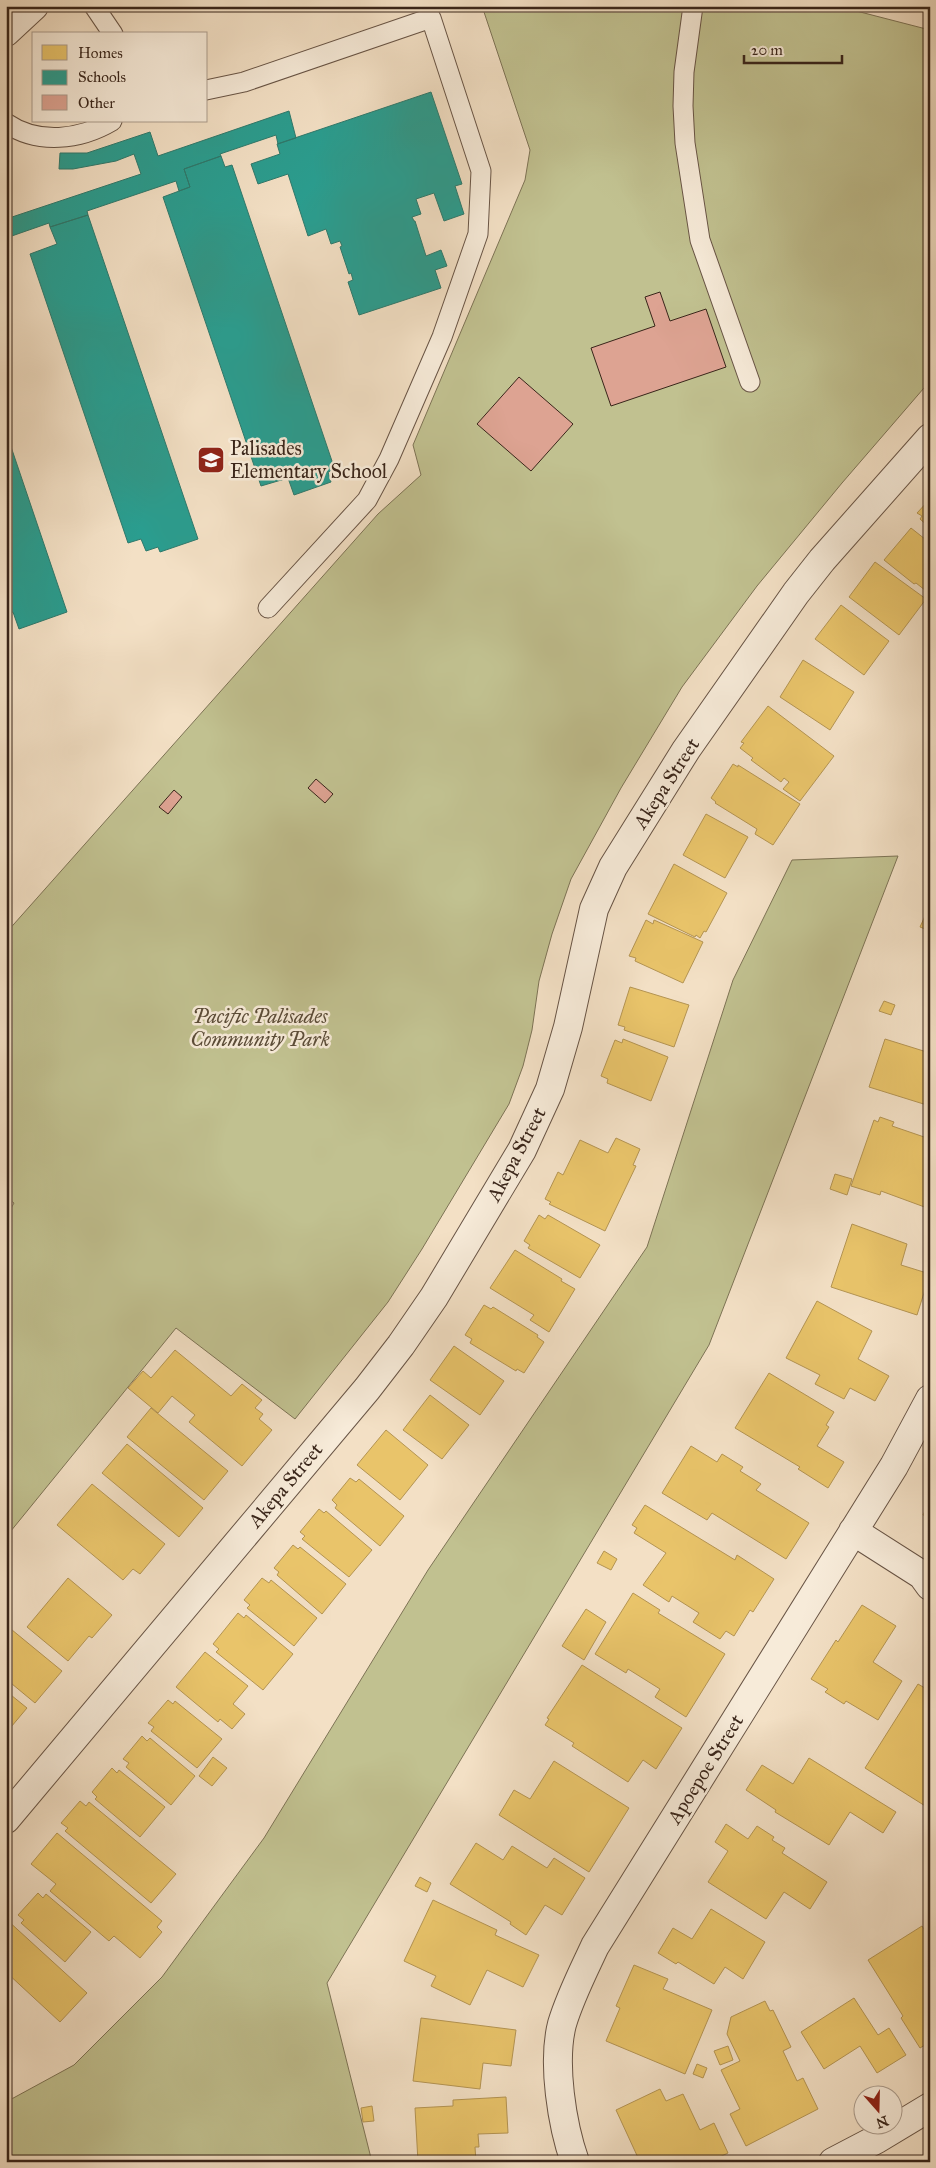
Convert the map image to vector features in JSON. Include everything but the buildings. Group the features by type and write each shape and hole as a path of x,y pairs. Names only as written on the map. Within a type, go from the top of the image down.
{"street":[{"path":"6,32 34,6"},
{"name":"Akepa Street","path":"6,1819 367,1389 401,1345 434,1297 522,1150 550,1089 568,1027 594,909 613,867 686,750 796,593 822,560 930,438"},
{"name":"Apoepoe Street","path":"575,2162 561,2105 559,2059 562,2026 574,1989 595,1946 894,1466 930,1399"},
{"path":"853,1531 922,1575 930,1586"},
{"path":"833,2162 877,2139 930,2107"}],"lane":[{"path":"94,6 112,32"},
{"path":"693,6 684,72 685,143 700,240 750,382"},
{"path":"208,90 244,82 431,18 481,171 478,234 442,336 389,459 367,500 268,608"},
{"path":"6,122 14,128 34,134 59,138 76,137 110,122"}],"green space":[{"name":"Pacific Palisades Community Park","path":"482,6 837,6 930,30 930,381 757,586 682,687 621,788 571,879 552,934 539,981 532,1030 523,1066 509,1104 388,1302 295,1419 176,1328 6,1537 6,1217 14,1203 6,1197 6,933 378,514 421,475 413,445 525,180 530,150"},
{"path":"898,856 709,1345 327,1983 372,2162 6,2162 6,2102 74,2065 162,1977 264,1838 428,1570 647,1247 733,980 792,860"}],"place":[{"name":"Palisades Elementary School","path":"211,460"}]}
